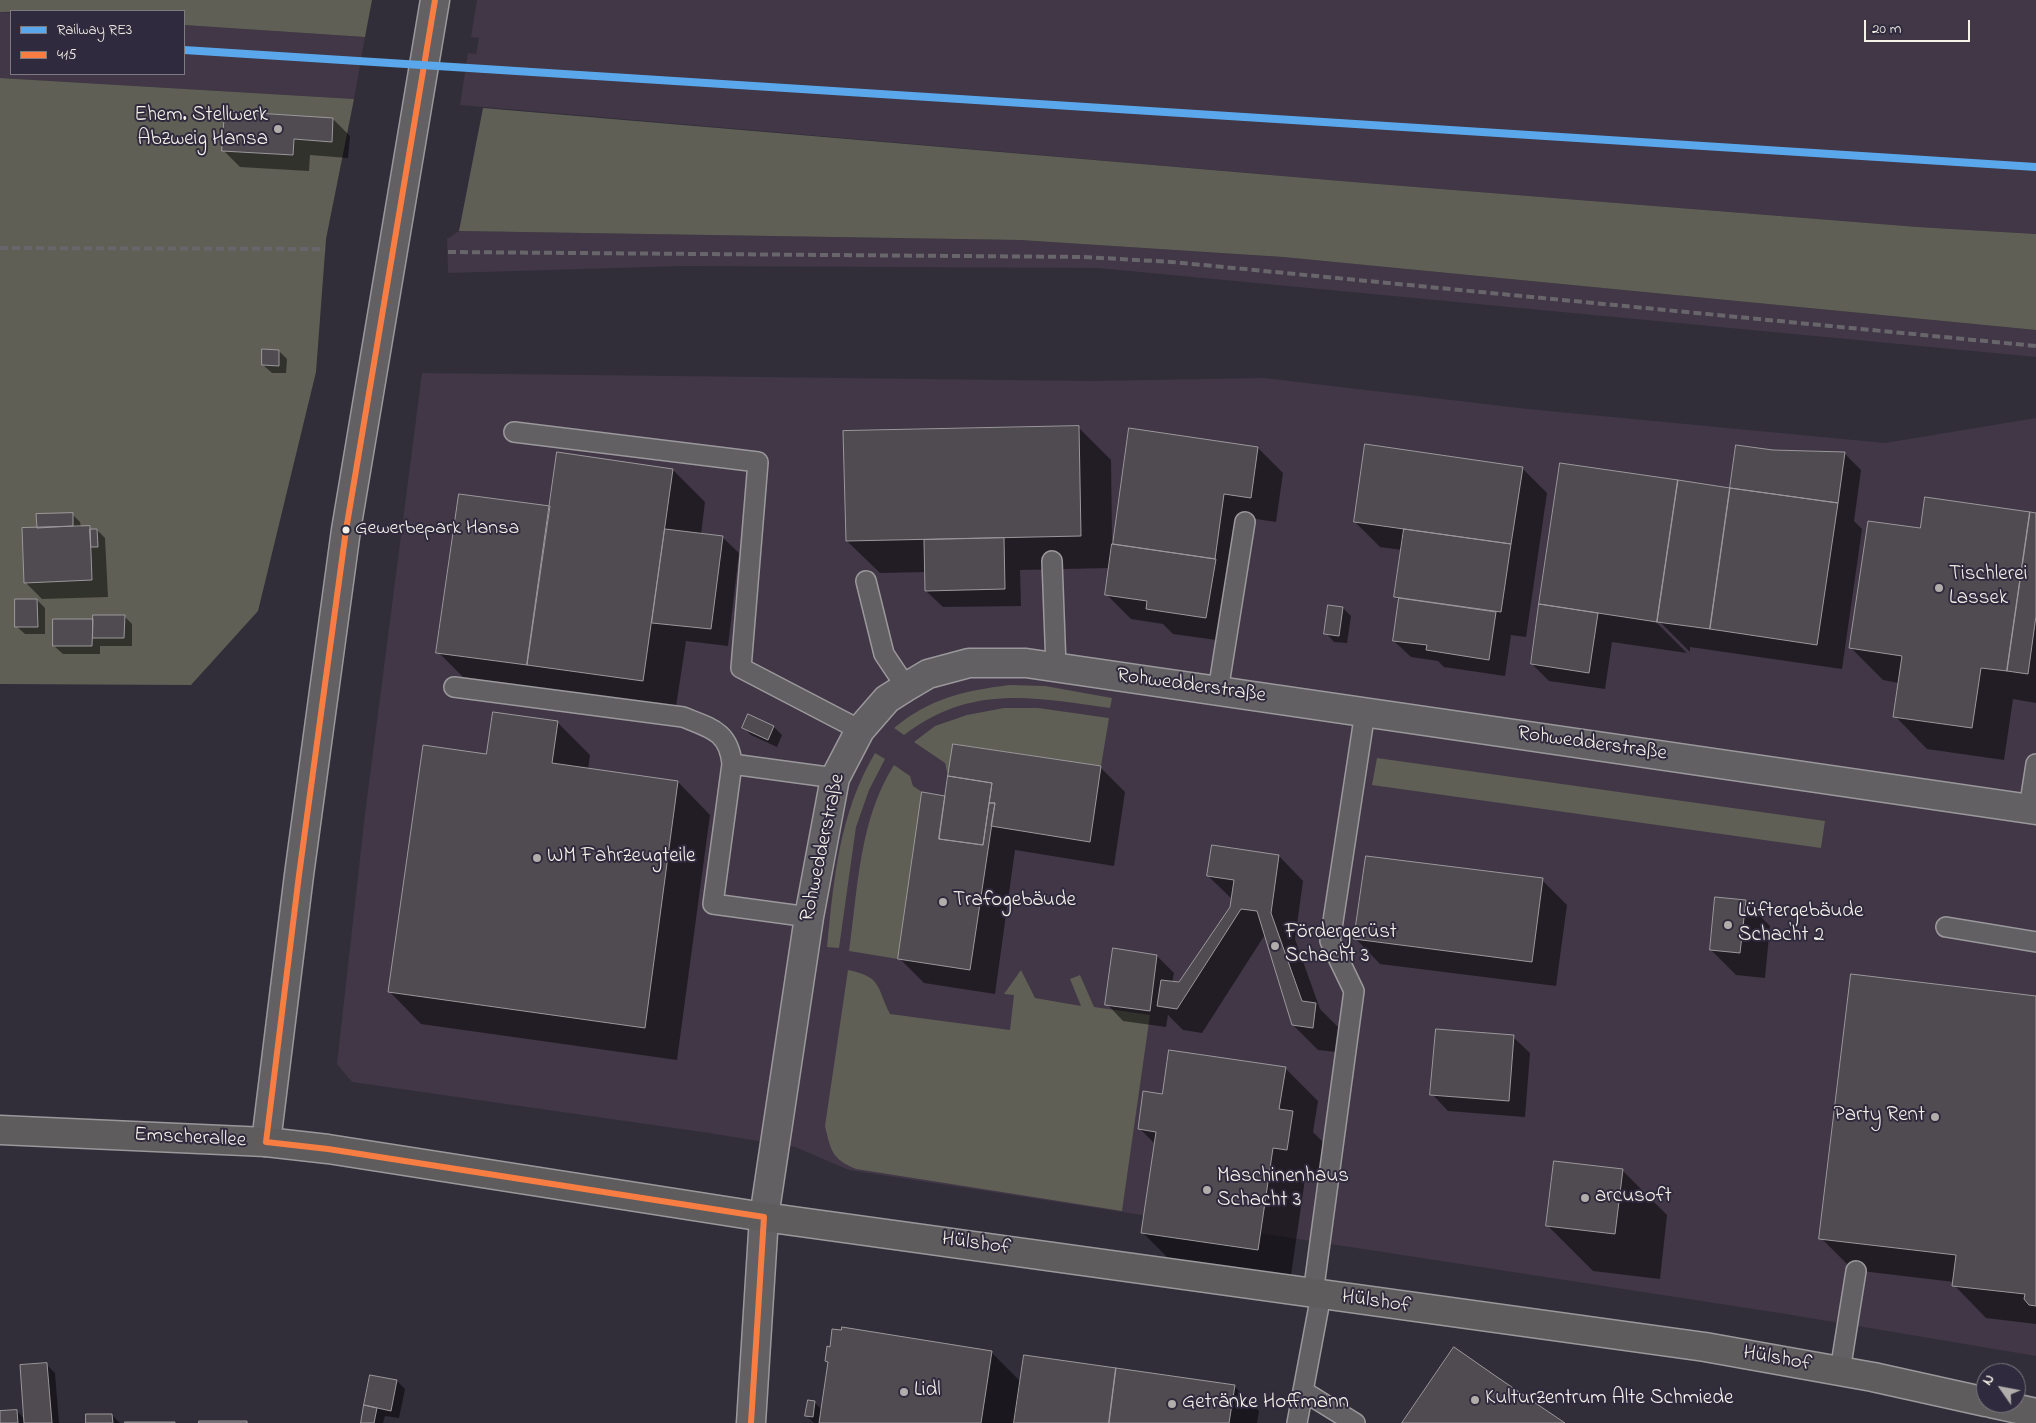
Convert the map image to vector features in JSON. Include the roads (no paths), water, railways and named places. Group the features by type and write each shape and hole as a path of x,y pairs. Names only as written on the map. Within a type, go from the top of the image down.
{"main road":[{"name":"Emscherallee","path":"0,1130 266,1142 343,1151 764,1217"},
{"name":"Hülshof","path":"764,1217 1705,1347 1840,1371 1976,1400"}],"street":[{"path":"266,1142 299,875 346,530 434,0"},
{"name":"Rohwedderstraße","path":"751,1423 764,1217 809,917 835,778 860,730 887,699 928,674 969,663 1026,663 2033,809"}],"lane":[{"path":"514,432 758,462 741,668 860,730"},
{"path":"1218,691 1245,522"},
{"path":"1052,561 1056,667"},
{"path":"866,581 884,654 906,687"},
{"path":"454,687 682,717 713,729 724,738 731,751 732,764 713,904 809,917"},
{"path":"1297,1423 1304,1390 1317,1294 1354,991 1330,941 1365,712"},
{"path":"732,764 835,778"},
{"path":"2033,809 2036,764"},
{"path":"1946,927 2036,942"},
{"path":"1840,1371 1856,1271"},
{"path":"1304,1390 1355,1423"}],"railway":[{"path":"0,248 325,249"},
{"path":"448,252 1084,257 1172,262 2036,346"}],"rail line":[{"name":"RE3","path":"185,50 2036,167"}],"place":[{"name":"Ehem. Stellwerk Abzweig Hansa","path":"278,129"},
{"name":"Gewerbepark Hansa","path":"346,530"},
{"name":"Tischlerei Lassek","path":"1939,588"},
{"name":"WM Fahrzeugteile","path":"537,858"},
{"name":"Trafogebäude","path":"943,902"},
{"name":"Lüftergebäude Schacht 2","path":"1728,925"},
{"name":"Fördergerüst Schacht 3","path":"1275,946"},
{"name":"Party Rent","path":"1935,1117"},
{"name":"Maschinenhaus Schacht 3","path":"1207,1190"},
{"name":"arcusoft","path":"1585,1198"},
{"name":"Lidl","path":"904,1392"},
{"name":"Kulturzentrum Alte Schmiede","path":"1475,1400"},
{"name":"Getränke Hoffmann","path":"1172,1404"}]}
